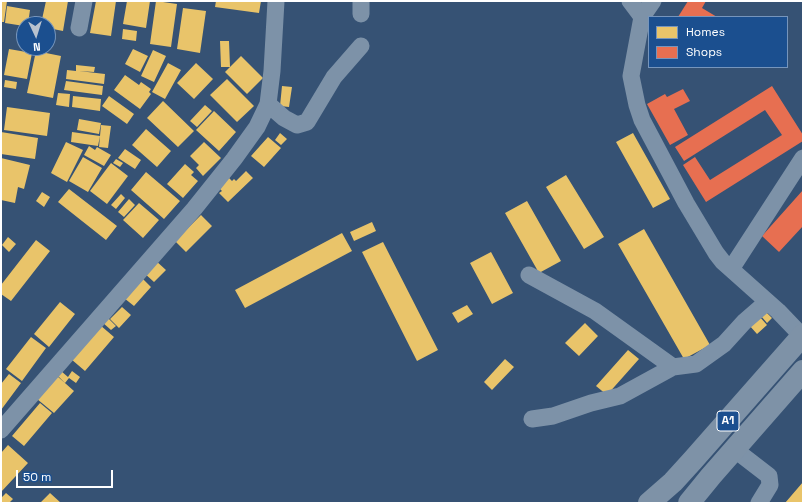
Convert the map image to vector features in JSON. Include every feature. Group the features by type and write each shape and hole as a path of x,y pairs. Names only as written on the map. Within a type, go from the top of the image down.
{"highway":[{"name":"A1","path":"649,503 673,482 802,335"},
{"name":"A1","path":"689,503 734,449 803,371"}],"street":[{"path":"79,28 84,1"},
{"path":"1,430 194,209 234,159 257,127 268,104 272,71 276,1"},
{"path":"630,1 642,17"},
{"path":"653,1 642,17 631,76 637,106 642,120 703,233 716,253 731,269 802,335"},
{"path":"268,104 284,118 297,125 307,122 334,77 361,46"},
{"path":"731,269 803,158"},
{"path":"529,275 594,311 673,367"},
{"path":"532,419 553,416 592,403 620,396 673,367 696,364 724,344 744,322 768,302"},
{"path":"734,449 768,476 770,485 759,503"}],"building: Homes":[{"path":"1,1 7,1 4,22 1,22"},
{"path":"46,1 68,1 63,31 56,30 56,16 43,16"},
{"path":"96,1 116,1 111,36 90,33"},
{"path":"127,1 150,1 146,28 123,24"},
{"path":"156,1 177,4 171,47 150,44"},
{"path":"216,1 261,1 259,13 215,7"},
{"path":"7,6 30,10 29,16 16,16 16,25 5,23"},
{"path":"183,8 206,11 200,53 177,49"},
{"path":"123,29 137,31 136,41 122,39"},
{"path":"220,41 229,41 230,67 221,67"},
{"path":"9,49 16,50 16,56 31,56 27,79 4,75"},
{"path":"133,49 148,56 140,72 125,64"},
{"path":"153,50 166,56 154,82 141,76"},
{"path":"35,56 61,56 53,98 27,93"},
{"path":"241,56 263,78 247,94 225,72"},
{"path":"168,63 181,70 165,99 152,92"},
{"path":"196,63 213,79 194,99 177,83"},
{"path":"76,65 95,67 94,72 79,71 105,74 104,84 66,79 67,70 76,71"},
{"path":"125,75 139,85 141,82 151,89 149,92 151,94 140,109 114,90"},
{"path":"227,79 254,106 237,122 210,95"},
{"path":"5,80 17,82 16,89 4,87"},
{"path":"66,81 103,86 102,95 64,90"},
{"path":"282,86 292,87 289,107 280,106"},
{"path":"58,93 70,94 69,107 56,105"},
{"path":"73,96 101,99 100,111 72,107"},
{"path":"109,96 134,114 127,124 102,106"},
{"path":"163,101 194,131 178,147 147,118"},
{"path":"205,105 212,111 197,127 190,121"},
{"path":"7,107 50,113 47,136 4,130"},
{"path":"214,111 236,132 219,151 196,130"},
{"path":"79,119 101,123 99,134 77,130"},
{"path":"101,125 111,126 108,148 99,147"},
{"path":"146,129 171,151 157,167 132,145"},
{"path":"1,132 38,138 35,159 1,154"},
{"path":"72,132 100,136 98,146 71,142"},
{"path":"280,133 287,139 281,145 275,140"},
{"path":"633,133 670,199 653,208 616,142"},
{"path":"268,137 281,148 264,167 251,156"},
{"path":"66,142 83,150 67,182 51,173"},
{"path":"204,142 221,158 203,176 196,168 199,165 190,156"},
{"path":"89,146 95,150 97,147 111,155 104,166 84,155"},
{"path":"125,149 141,160 135,169 118,158"},
{"path":"83,157 102,168 88,192 69,181"},
{"path":"1,158 30,165 24,189 18,187 15,203 1,200"},
{"path":"116,159 123,163 120,167 113,163"},
{"path":"111,163 128,176 107,204 90,191"},
{"path":"185,164 194,172 191,175 198,181 183,198 167,184"},
{"path":"246,171 253,178 228,202 219,193 222,191 218,187 228,177 232,181 234,179 236,181"},
{"path":"146,172 180,201 164,219 131,190"},
{"path":"566,175 604,237 584,249 546,187"},
{"path":"69,189 117,226 106,240 58,202"},
{"path":"42,192 50,197 44,207 36,201"},
{"path":"121,194 125,198 116,209 111,205"},
{"path":"129,199 135,205 124,217 118,212"},
{"path":"527,201 561,261 539,273 505,213"},
{"path":"139,203 159,220 143,238 123,220"},
{"path":"201,215 212,226 186,252 175,241"},
{"path":"372,222 376,231 354,241 350,232"},
{"path":"644,229 710,345 684,359 618,244"},
{"path":"342,233 352,251 245,308 235,290"},
{"path":"8,237 16,244 9,252 2,245"},
{"path":"36,240 50,251 11,301 1,294 1,285"},
{"path":"383,242 438,350 417,361 362,252"},
{"path":"491,252 513,293 492,304 470,263"},
{"path":"155,260 166,270 154,282 143,272"},
{"path":"142,278 151,287 134,306 124,298"},
{"path":"60,302 75,314 49,347 34,334"},
{"path":"467,305 473,314 458,323 452,313"},
{"path":"122,307 131,315 119,328 110,319"},
{"path":"766,312 772,318 767,323 761,316"},
{"path":"759,316 767,325 757,334 749,325"},
{"path":"107,317 116,326 111,330 102,322"},
{"path":"585,323 598,336 579,356 565,343"},
{"path":"100,325 114,337 85,371 71,359"},
{"path":"31,337 46,348 22,381 6,369"},
{"path":"628,350 639,359 607,395 596,386"},
{"path":"505,359 514,367 492,390 484,382"},
{"path":"61,371 68,377 72,371 80,377 76,383 69,378 65,383 57,375"},
{"path":"9,374 21,383 1,410 1,384"},
{"path":"57,376 74,391 54,413 37,399"},
{"path":"40,403 52,413 24,446 12,436"},
{"path":"8,445 28,463 1,492 1,453"},
{"path":"803,482 803,503 785,503"},
{"path":"6,493 13,499 9,503 3,503 1,498"},
{"path":"50,493 61,503 40,503"}],"building: Shops":[{"path":"688,1 706,1 702,8 715,16 679,16"},
{"path":"772,86 803,135 803,141 706,202 683,165 695,157 710,180 782,135 765,110 684,161 675,147"},
{"path":"683,89 690,101 674,109 688,135 670,145 647,104 665,94 667,97"},
{"path":"803,190 803,226 779,252 762,236"}]}
